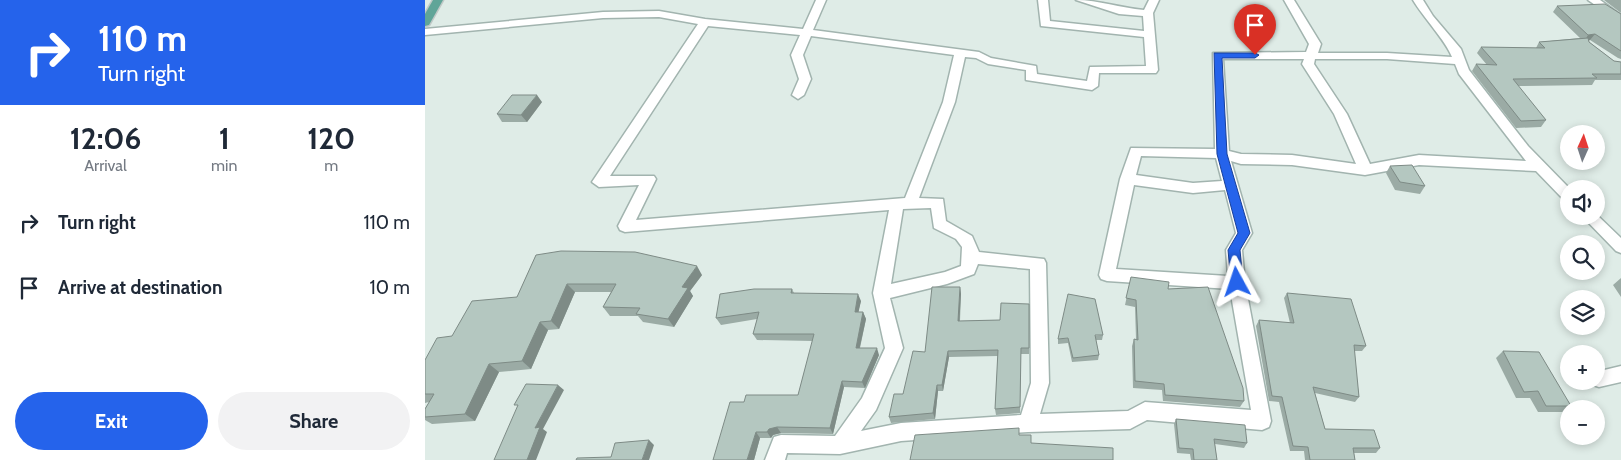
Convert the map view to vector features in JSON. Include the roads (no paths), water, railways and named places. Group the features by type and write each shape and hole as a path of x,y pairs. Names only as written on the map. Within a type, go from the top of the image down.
{"main road":[{"path":"425,23 437,0"}],"street":[{"path":"798,95 805,80 797,55 821,0"},
{"path":"1043,0 1045,24 1123,34 1148,34"},
{"path":"1081,0 1119,11 1148,13"},
{"path":"425,32 603,15 659,14 705,22 808,32 979,56 988,61 1032,68 1030,77 1061,80 1091,86 1094,69 1152,70 1148,13 1154,0"},
{"path":"1289,0 1315,44 1308,64 1331,94 1358,149 1365,170"},
{"path":"1418,0 1429,18 1455,49 1463,71 1517,141 1560,187"},
{"path":"1593,0 1621,20"},
{"path":"705,22 599,182 649,179 625,226 903,204 938,203 939,224 958,231 971,247 973,258 968,270 947,278 881,293"},
{"path":"840,445 869,404 894,348 881,293 903,204 949,102 960,53"},
{"path":"775,460 781,444 840,445 901,432 1028,423 1130,420 1145,411 1235,417 1262,421 1237,282 1234,250 1244,233 1222,154 1217,55 1387,56 1459,61"},
{"path":"1237,282 1107,275 1119,231 1127,179 1136,151 1222,154 1241,159 1292,160 1365,170 1419,160 1539,166"},
{"path":"1127,179 1193,188 1231,185"},
{"path":"1598,225 1621,247"},
{"path":"973,258 1038,263 1040,383 1028,423"},
{"path":"1605,378 1621,374"}]}
